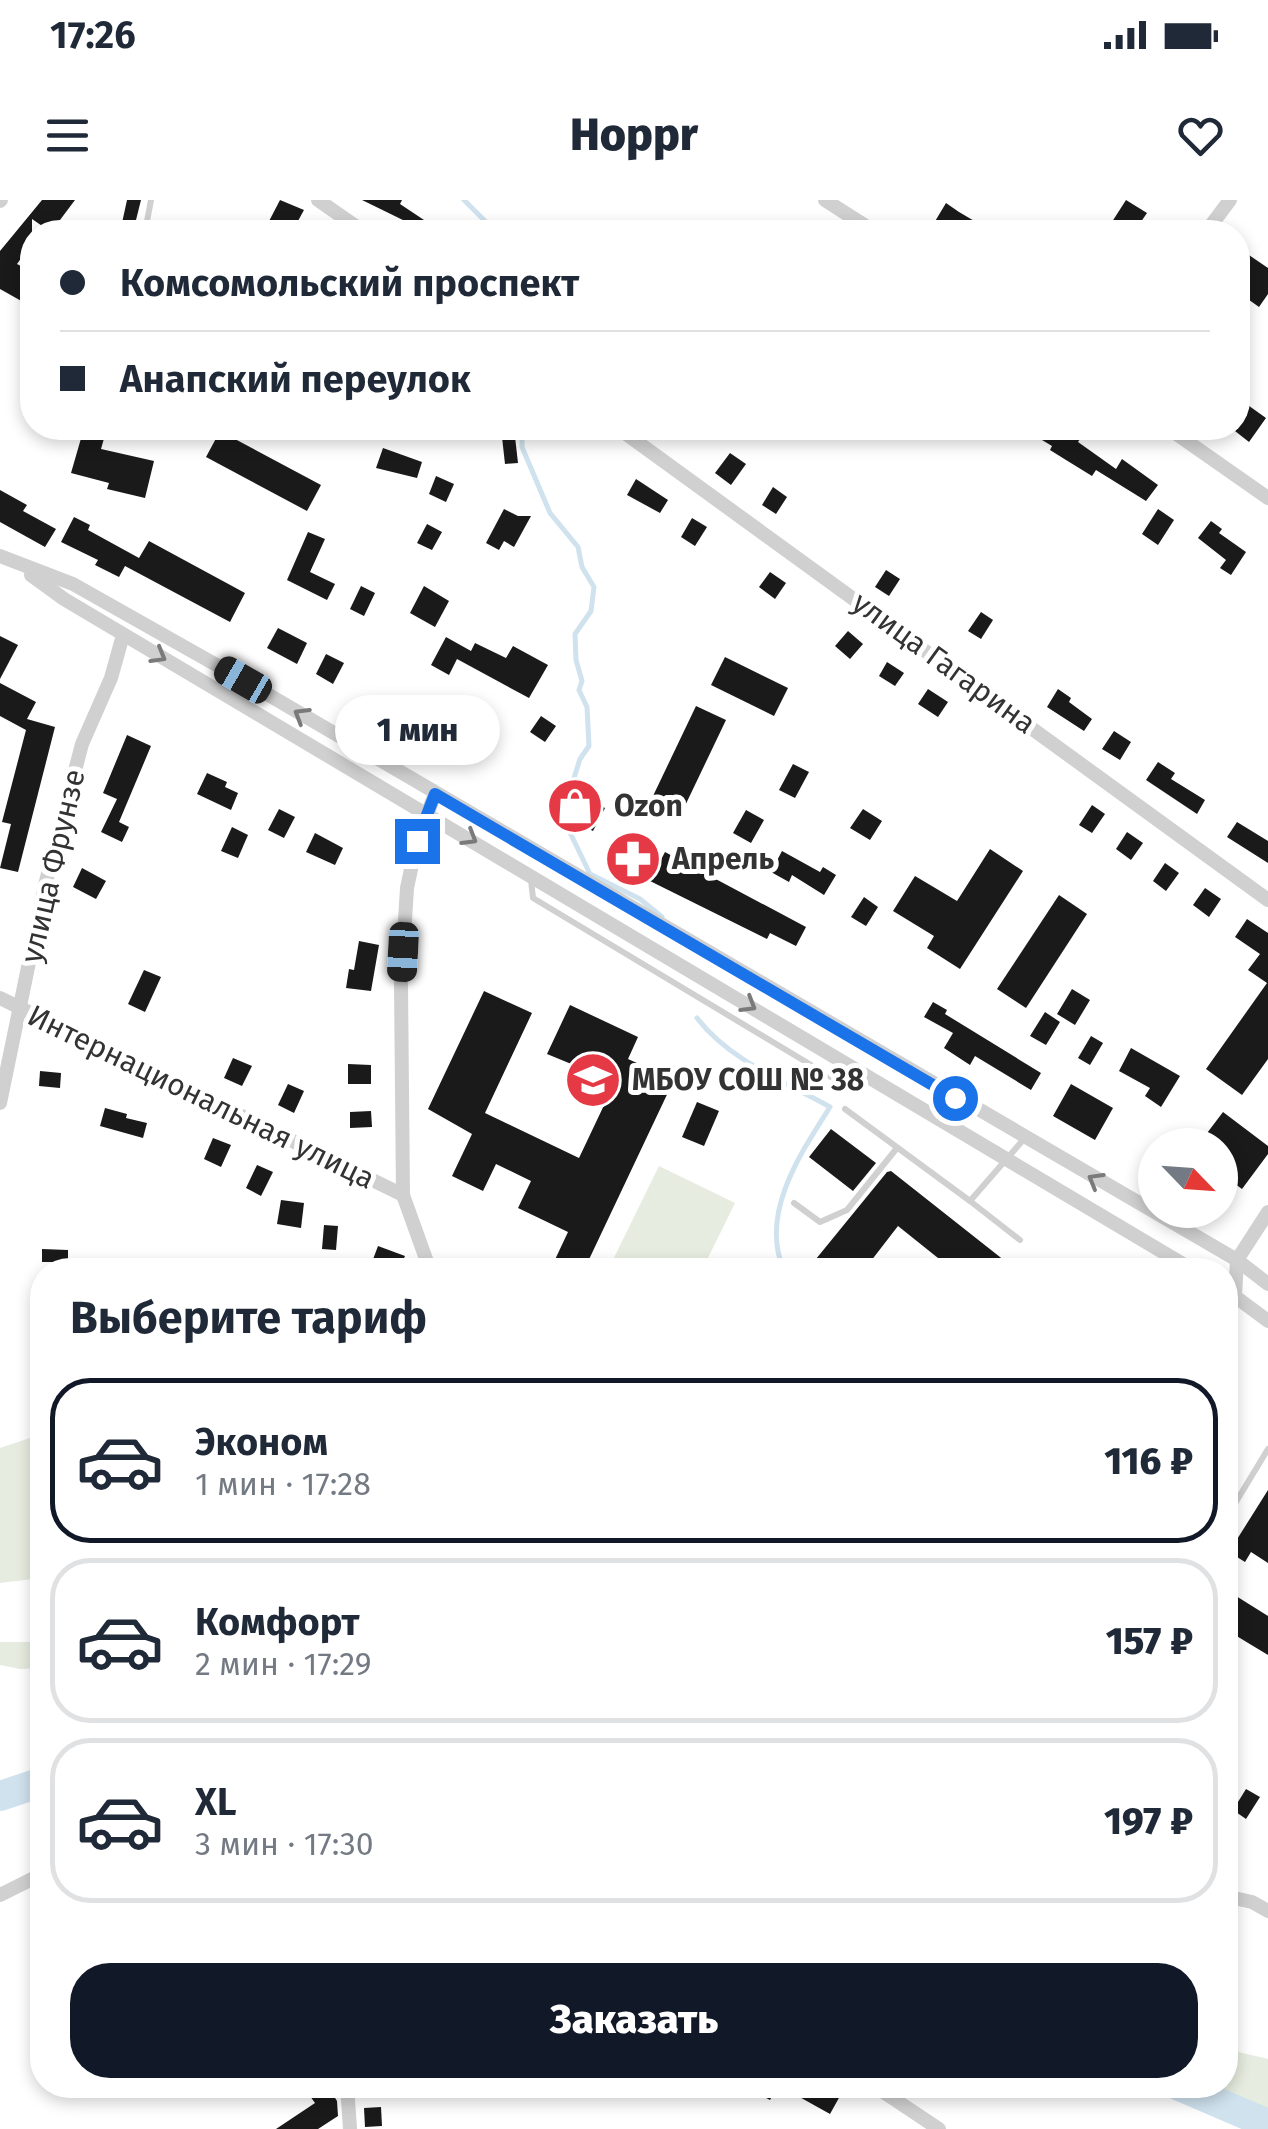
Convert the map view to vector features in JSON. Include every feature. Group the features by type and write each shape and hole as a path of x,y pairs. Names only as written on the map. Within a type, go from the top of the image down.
{"street":[{"path":"318,200 347,220"},
{"path":"825,200 856,220"},
{"name":"улица Гагарина","path":"635,440 1268,900"},
{"path":"1185,440 1268,498"},
{"path":"0,556 123,635 1172,1258"},
{"path":"18,566 73,584 1232,1258"},
{"name":"улица Фрунзе","path":"0,1103 45,884 82,744 123,635"},
{"path":"426,1258 403,1196 401,1004 413,857 435,794"},
{"name":"Интернациональная улица","path":"0,998 403,1196"},
{"path":"1237,1258 1268,1212"},
{"path":"1238,1262 1268,1284"},
{"path":"1238,1299 1268,1321"},
{"path":"0,1895 30,1880"},
{"path":"1238,1899 1268,1911"},
{"path":"348,2098 350,2129"},
{"path":"892,2098 939,2129"}],"lane":[{"path":"845,1109 1020,1240"},
{"path":"970,1200 1024,1139"},
{"path":"794,1203 820,1222 847,1210 898,1148"},
{"path":"1238,1499 1268,1449"}],"shaded area":[{"path":"659,1166 735,1203 708,1258 614,1258"},
{"path":"30,1438 30,1579 0,1583 0,1448"},
{"path":"0,1642 30,1642 30,1669 0,1665"},
{"path":"1238,2052 1268,2059 1268,2109 1238,2096"}],"building":[{"path":"42,200 75,200 60,220 26,220"},
{"path":"127,200 141,200 136,220 123,220"},
{"path":"280,200 304,210 299,220 270,220"},
{"path":"362,200 402,200 400,204 424,220 403,220"},
{"path":"1126,200 1147,213 1142,220 1113,220"},
{"path":"946,203 973,220 936,220"},
{"path":"20,227 17,264 20,300 0,289 0,251"},
{"path":"1250,256 1268,268 1268,294 1259,307 1250,301"},
{"path":"1250,407 1266,418 1249,442 1246,440 1250,440"},
{"path":"81,440 104,440 101,449 154,461 145,498 107,489 109,483 71,473"},
{"path":"215,440 237,440 321,485 307,511 206,457"},
{"path":"502,440 515,440 518,463 505,464"},
{"path":"1042,440 1079,440 1116,469 1122,459 1158,485 1146,501 1096,470 1092,476 1050,450 1052,446"},
{"path":"383,448 422,462 417,478 376,468"},
{"path":"730,453 746,464 731,485 715,473"},
{"path":"436,476 454,484 446,502 429,494"},
{"path":"636,479 668,500 660,513 627,495"},
{"path":"773,487 787,497 776,514 762,505"},
{"path":"0,490 27,505 23,511 56,529 45,547 0,522"},
{"path":"504,509 518,516 531,516 514,547 504,541 499,550 486,543"},
{"path":"1158,509 1174,520 1158,545 1142,534"},
{"path":"74,517 90,525 88,530 139,558 149,541 245,593 230,622 125,566 119,577 95,565 98,560 61,542"},
{"path":"692,518 707,527 695,546 681,537"},
{"path":"1211,521 1222,529 1219,533 1246,552 1231,575 1220,568 1226,560 1198,538"},
{"path":"427,524 442,532 432,550 417,543"},
{"path":"308,532 325,539 310,572 335,584 327,600 287,580"},
{"path":"886,570 900,579 889,596 875,587"},
{"path":"770,572 786,583 775,599 759,587"},
{"path":"361,586 375,593 364,616 350,609"},
{"path":"424,586 449,601 435,627 410,613"},
{"path":"981,612 993,620 981,639 968,631"},
{"path":"278,628 307,643 297,664 267,648"},
{"path":"848,631 863,644 850,659 835,646"},
{"path":"0,636 18,645 0,679"},
{"path":"446,637 471,651 475,643 506,658 513,646 548,665 529,698 457,659 449,675 431,665"},
{"path":"326,654 344,663 333,684 316,674"},
{"path":"725,657 788,688 774,716 711,685"},
{"path":"887,662 904,673 895,686 879,676"},
{"path":"0,683 36,702 27,719 55,727 18,872 0,868 11,824 2,822 26,730 0,716"},
{"path":"928,689 948,702 938,717 918,704"},
{"path":"1058,689 1092,719 1084,731 1047,707"},
{"path":"696,706 726,720 683,810 653,796"},
{"path":"541,716 556,726 545,742 530,732"},
{"path":"1114,731 1131,742 1120,760 1102,749"},
{"path":"127,735 151,746 119,822 129,827 122,842 101,832 117,799 103,793"},
{"path":"1158,762 1175,773 1171,779 1205,800 1197,814 1146,780"},
{"path":"793,764 809,772 795,798 779,790"},
{"path":"207,773 227,782 225,787 238,793 231,810 197,794"},
{"path":"576,794 605,808 593,831 564,817"},
{"path":"1092,805 1105,814 1092,833 1079,825"},
{"path":"279,809 295,817 284,838 268,830"},
{"path":"863,809 882,821 870,840 850,828"},
{"path":"746,810 764,820 751,843 733,833"},
{"path":"1237,822 1268,841 1268,863 1227,837"},
{"path":"232,827 248,835 238,858 221,851"},
{"path":"1127,832 1143,843 1131,860 1116,849"},
{"path":"315,833 343,848 335,865 306,852"},
{"path":"990,849 1023,871 960,969 927,948 934,936 893,911 915,876 957,901"},
{"path":"782,851 820,872 823,867 836,875 824,895 792,875 789,882 771,872"},
{"path":"665,852 806,927 796,946 770,933 767,939 650,881"},
{"path":"1165,863 1179,873 1166,891 1153,881"},
{"path":"82,868 106,881 96,899 73,887"},
{"path":"1205,888 1221,899 1209,917 1193,905"},
{"path":"1059,895 1087,914 1026,1008 997,989"},
{"path":"864,897 878,907 866,926 851,917"},
{"path":"1247,919 1268,933 1268,1059 1242,1095 1206,1069 1267,983 1248,970 1260,954 1235,937"},
{"path":"359,941 379,945 371,991 346,988"},
{"path":"144,970 161,977 145,1012 128,1004"},
{"path":"1072,989 1090,1000 1075,1025 1057,1014"},
{"path":"484,991 532,1013 485,1113 579,1158 615,1082 547,1054 570,1005 638,1037 628,1059 657,1072 655,1076 672,1084 590,1258 556,1258 568,1232 518,1208 531,1181 496,1164 483,1191 452,1176 472,1134 428,1109"},
{"path":"933,1002 947,1010 945,1014 1041,1073 1031,1090 975,1056 970,1065 944,1048 953,1033 924,1017"},
{"path":"1045,1012 1060,1022 1046,1045 1030,1036"},
{"path":"1091,1036 1103,1043 1090,1065 1078,1058"},
{"path":"1131,1048 1180,1076 1161,1107 1145,1096 1150,1088 1119,1071"},
{"path":"233,1058 252,1066 242,1086 224,1078"},
{"path":"348,1064 371,1065 371,1084 348,1084"},
{"path":"40,1071 61,1073 60,1088 39,1086"},
{"path":"288,1084 304,1091 294,1113 278,1105"},
{"path":"1071,1084 1113,1108 1095,1140 1053,1116"},
{"path":"697,1102 719,1111 704,1146 682,1137"},
{"path":"105,1108 147,1123 143,1138 100,1126"},
{"path":"371,1111 372,1127 350,1128 350,1112"},
{"path":"1223,1112 1268,1146 1268,1154 1242,1189 1238,1186 1238,1128 1211,1128"},
{"path":"831,1129 876,1163 853,1191 809,1157"},
{"path":"213,1138 231,1145 221,1167 204,1159"},
{"path":"257,1165 273,1172 261,1196 246,1188"},
{"path":"891,1171 1001,1258 938,1258 898,1226 873,1258 817,1258"},
{"path":"281,1200 304,1203 301,1228 277,1224"},
{"path":"324,1225 338,1226 336,1250 322,1249"},
{"path":"378,1246 405,1256 404,1258 374,1258"},
{"path":"42,1249 68,1250 68,1258 42,1258"},
{"path":"1268,1490 1268,1563 1251,1552 1245,1562 1238,1558 1238,1538"},
{"path":"1238,1597 1268,1616 1268,1655 1238,1637"},
{"path":"1246,1789 1260,1797 1246,1819 1238,1813 1238,1802"},
{"path":"311,2098 335,2098 338,2116 318,2129 276,2129 315,2103"},
{"path":"801,2098 839,2098 830,2114"},
{"path":"381,2107 382,2126 365,2127 364,2108"}],"waterway":[{"path":"464,200 484,220"},
{"path":"522,440 550,513 578,547 582,567 594,587 591,611 575,634 589,746 580,759 562,816 590,874 640,899 662,917"},
{"path":"697,1018 741,1058 830,1107 786,1186 776,1228 781,1258"},
{"path":"0,1796 30,1786"},
{"path":"1207,2098 1268,2124"}],"place":[{"name":"Ozon","path":"575,806"},
{"name":"Апрель","path":"633,859"},
{"name":"МБОУ СОШ № 38","path":"593,1080"}],"route":[{"path":"417,841 435,794 955,1098"}]}
